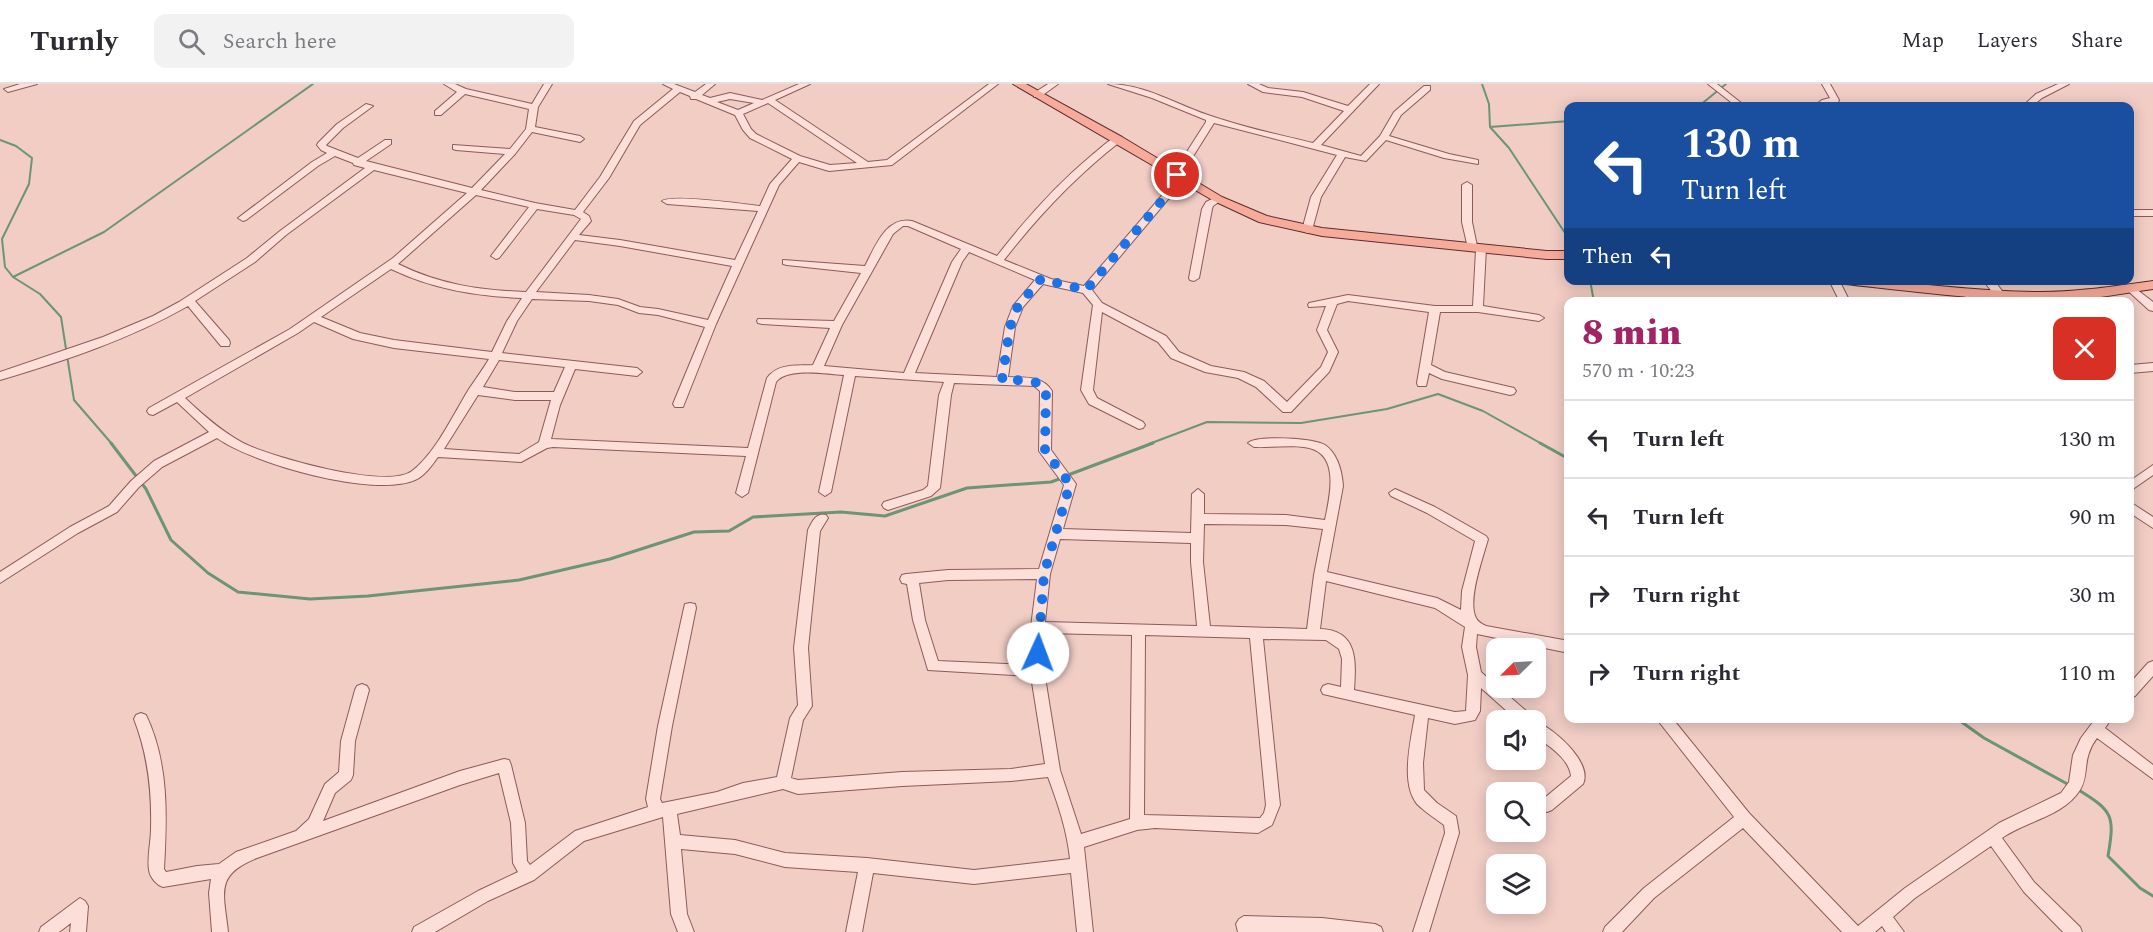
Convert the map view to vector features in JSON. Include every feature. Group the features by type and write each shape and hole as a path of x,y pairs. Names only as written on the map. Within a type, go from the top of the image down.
{"main road":[{"path":"1018,84 1118,139 1218,199 1263,219 1307,230 1564,255"},
{"path":"1905,285 1971,297 2065,296 2153,285"}],"street":[{"path":"9,89 33,84"},
{"path":"448,84 463,91 534,107"},
{"path":"153,411 314,318 391,265 476,190 512,152 531,129 534,107 548,84"},
{"path":"667,84 694,97 738,113 750,133 797,158 830,168 889,163 994,84"},
{"path":"694,97 711,84"},
{"path":"738,113 806,84"},
{"path":"1037,95 1054,84"},
{"path":"1115,84 1155,96 1210,119 1316,145 1359,159 1367,157 1384,137 1397,114 1427,88"},
{"path":"1252,84 1266,90 1303,95 1351,110"},
{"path":"1316,145 1375,84"},
{"path":"1826,84 1838,102"},
{"path":"2032,102 2039,96 2065,84"},
{"path":"1718,88 1736,102"},
{"path":"577,213 604,178 637,123 677,90"},
{"path":"438,113 463,91"},
{"path":"709,101 730,96 764,101 866,165"},
{"path":"1825,102 1835,100"},
{"path":"178,397 217,433 261,457 344,476 377,480 412,477 419,473 436,453 496,355 515,315 586,221 582,215 577,213 535,206 357,163 321,145 340,126 369,105"},
{"path":"1086,290 1179,176 1210,119"},
{"path":"531,129 580,139"},
{"path":"1384,137 1475,162"},
{"path":"999,260 1029,220 1098,153 1118,139"},
{"path":"357,163 388,142"},
{"path":"456,147 512,152"},
{"path":"243,218 333,153"},
{"path":"1307,230 1316,197 1342,154"},
{"path":"680,404 737,264 778,180 797,158"},
{"path":"0,376 106,340 157,318 251,260 283,233 372,167"},
{"path":"1467,185 1467,222 1477,248 1478,309"},
{"path":"1194,278 1207,209 1209,204 1218,199"},
{"path":"667,201 765,210"},
{"path":"496,255 535,206"},
{"path":"2134,213 2153,213"},
{"path":"817,369 837,325 889,232 901,223 909,223 1041,279 1086,290 1098,305 1162,339 1175,355 1209,369 1240,375 1260,384 1287,409 1325,369 1333,352 1322,330 1333,300"},
{"path":"572,237 737,264"},
{"path":"908,377 957,262 968,247"},
{"path":"788,262 868,270"},
{"path":"391,265 433,283 463,291 492,295 530,295 619,302 640,310 694,323 711,324"},
{"path":"1002,380 1010,327 1018,306 1041,279"},
{"path":"1992,285 2000,295"},
{"path":"2131,288 2153,308"},
{"path":"1313,305 1348,298 1435,309 1478,309 1539,318"},
{"path":"189,300 225,343"},
{"path":"1098,305 1087,390 1093,402 1139,425"},
{"path":"1422,384 1435,309"},
{"path":"314,318 357,336 393,344 637,372"},
{"path":"762,321 837,325"},
{"path":"544,444 572,364"},
{"path":"2134,369 2153,367"},
{"path":"1425,368 1442,375 1510,390"},
{"path":"742,493 771,381 783,370 817,369 908,377 1036,382 1043,386 1046,391 1045,451 1070,484 1044,574 1038,627 1037,671 1053,770 1076,843 1085,932"},
{"path":"825,492 850,373"},
{"path":"888,505 927,493 934,488 945,395 950,379"},
{"path":"474,390 515,396 559,396"},
{"path":"0,578 74,530 113,508 158,464 217,433"},
{"path":"1254,443 1316,446 1327,454 1338,482 1320,575 1313,633"},
{"path":"436,453 521,458 544,444 752,452"},
{"path":"2134,484 2153,469"},
{"path":"1328,690 1455,718 1470,716 1473,711 1475,675 1469,646 1472,625 1467,612 1468,591 1482,539 1455,522 1395,493"},
{"path":"1198,494 1197,562 1204,631"},
{"path":"2134,510 2153,523"},
{"path":"783,782 797,718 805,706 801,648 814,530 822,518"},
{"path":"1198,519 1286,520 1330,525"},
{"path":"1057,534 1198,538"},
{"path":"1037,671 933,666 909,578 1044,574"},
{"path":"1320,575 1437,603 1455,611 1472,625 1509,637 1564,646"},
{"path":"686,932 679,914 673,841 663,810 653,798 665,726 690,608"},
{"path":"1038,627 1313,633 1339,639 1346,645 1349,653 1347,695"},
{"path":"1137,823 1139,630"},
{"path":"1076,843 1137,823 1155,821 1258,826 1265,823 1271,816 1273,805 1256,632"},
{"path":"2134,688 2153,667"},
{"path":"1475,675 1515,710"},
{"path":"306,834 313,826 330,786 345,775 348,741 362,690"},
{"path":"1421,932 1452,833 1451,821 1422,798 1417,790 1422,711"},
{"path":"141,720 158,773 159,826 156,871 163,880 221,871 239,858 460,778 504,765 518,823 520,863 529,875"},
{"path":"1667,723 1744,818 1853,932"},
{"path":"1863,932 1910,893 2014,822 2056,804 2074,788 2080,755 2086,742 2101,724 2153,773"},
{"path":"1546,736 1566,753 1578,771 1578,780 1547,805"},
{"path":"420,932 483,896 529,875 580,836 663,810 783,782 798,787 902,779 1011,775 1053,770"},
{"path":"1611,932 1649,893 1744,818"},
{"path":"1993,837 2029,887 2074,932"},
{"path":"673,841 735,847 785,860 867,865 974,877 1077,865"},
{"path":"854,932 867,865"},
{"path":"220,932 216,890 221,871"},
{"path":"47,932 80,906 78,932"},
{"path":"1883,916 1896,932"},
{"path":"1246,932 1245,924 1322,926 1375,932"}],"waterway":[{"path":"13,277 104,232 313,84"},
{"path":"1482,84 1489,104 1490,127"},
{"path":"1704,102 1726,84"},
{"path":"1490,127 1564,121"},
{"path":"1490,127 1509,148 1564,231"},
{"path":"0,140 16,146 32,158 29,184 2,239 5,267 13,277"},
{"path":"13,277 40,294 61,317 74,400 112,444"},
{"path":"1591,285 1593,297"},
{"path":"1149,444 1207,422 1301,423 1387,409 1438,394 1483,411 1542,444"},
{"path":"111,443 146,489 171,540 208,573 238,592 310,599 368,596 519,580 610,559 694,532 729,531 753,517 841,512 885,516 967,488 1051,482 1062,478"},
{"path":"1068,475 1153,443"},
{"path":"1540,443 1564,456"},
{"path":"1963,723 1984,738 2071,786"},
{"path":"2077,789 2098,803 2109,815 2111,831 2108,856 2140,888 2153,896"}],"route":[{"path":"1038,653 1038,627 1047,558 1057,534 1070,484 1045,451 1046,391 1043,386 1036,382 1002,380 1010,327 1018,306 1041,279 1086,290 1182,177 1177,175"}]}
